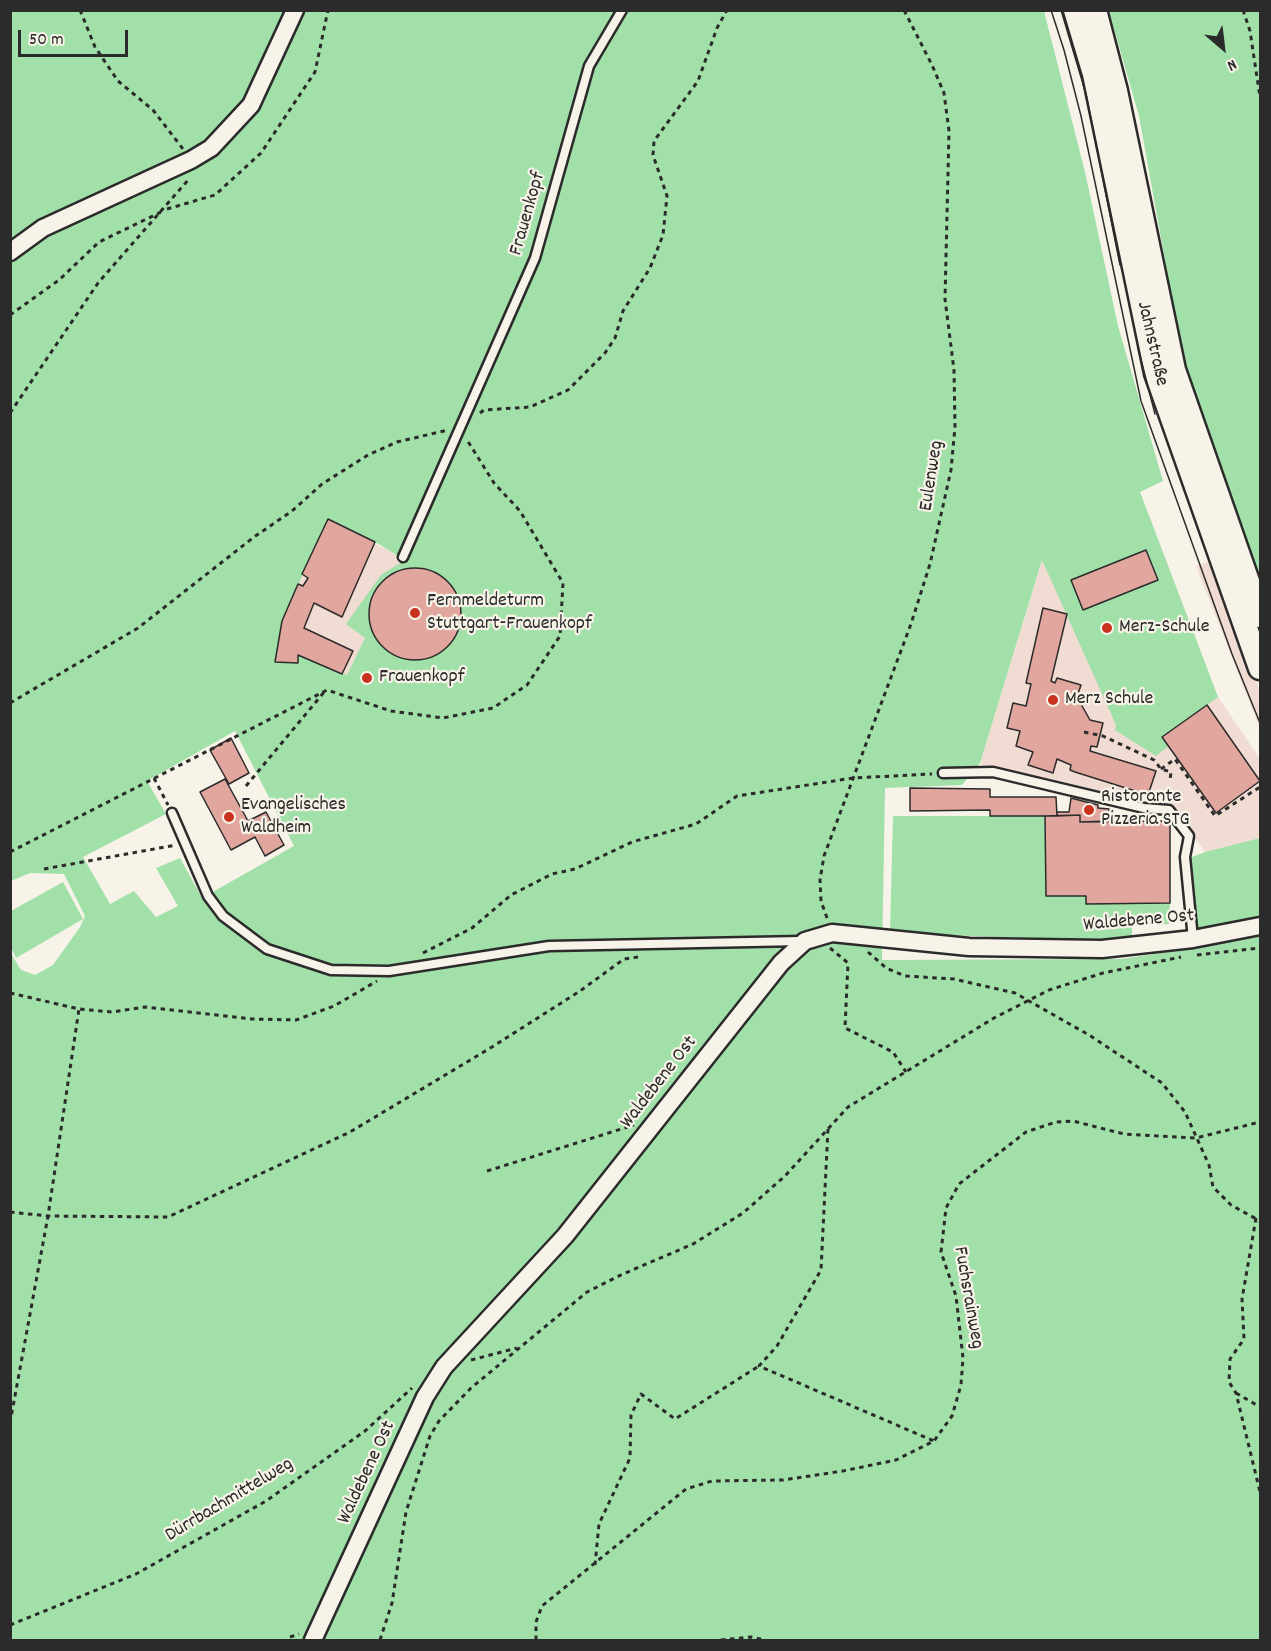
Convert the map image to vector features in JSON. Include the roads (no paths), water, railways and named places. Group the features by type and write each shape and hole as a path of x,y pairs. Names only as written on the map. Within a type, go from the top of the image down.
{"main road":[{"name":"Jahnstraße","path":"1075,10 1099,96 1156,373 1260,668"},
{"name":"Jahnstraße","path":"1095,10 1112,73 1174,369 1260,616"}],"street":[{"path":"10,252 43,228 191,160 211,148 250,105 295,10"},
{"name":"Waldebene Ost","path":"313,1641 425,1397 444,1367 566,1236 781,963 805,941 832,933 969,947 1102,949 1193,947 1260,926"}],"lane":[{"name":"Frauenkopf","path":"403,557 535,258 590,66 622,10"},
{"path":"943,773 993,772 1144,808 1169,810 1189,836 1185,857 1193,947"},
{"path":"172,813 208,896 223,916 267,949 332,970 389,971 549,946 805,941"}],"tram line":[{"path":"1051,10 1081,116 1141,401 1232,654 1260,723"},
{"path":"1061,10 1086,94 1120,265"},
{"path":"1138,348 1155,414"}],"place":[{"name":"Fernmeldeturm Stuttgart-Frauenkopf","path":"415,613"},
{"name":"Merz-Schule","path":"1107,628"},
{"name":"Frauenkopf","path":"367,678"},
{"name":"Merz Schule","path":"1053,700"},
{"name":"Ristorante Pizzeria STG","path":"1089,810"},
{"name":"Evangelisches Waldheim","path":"229,817"}]}
